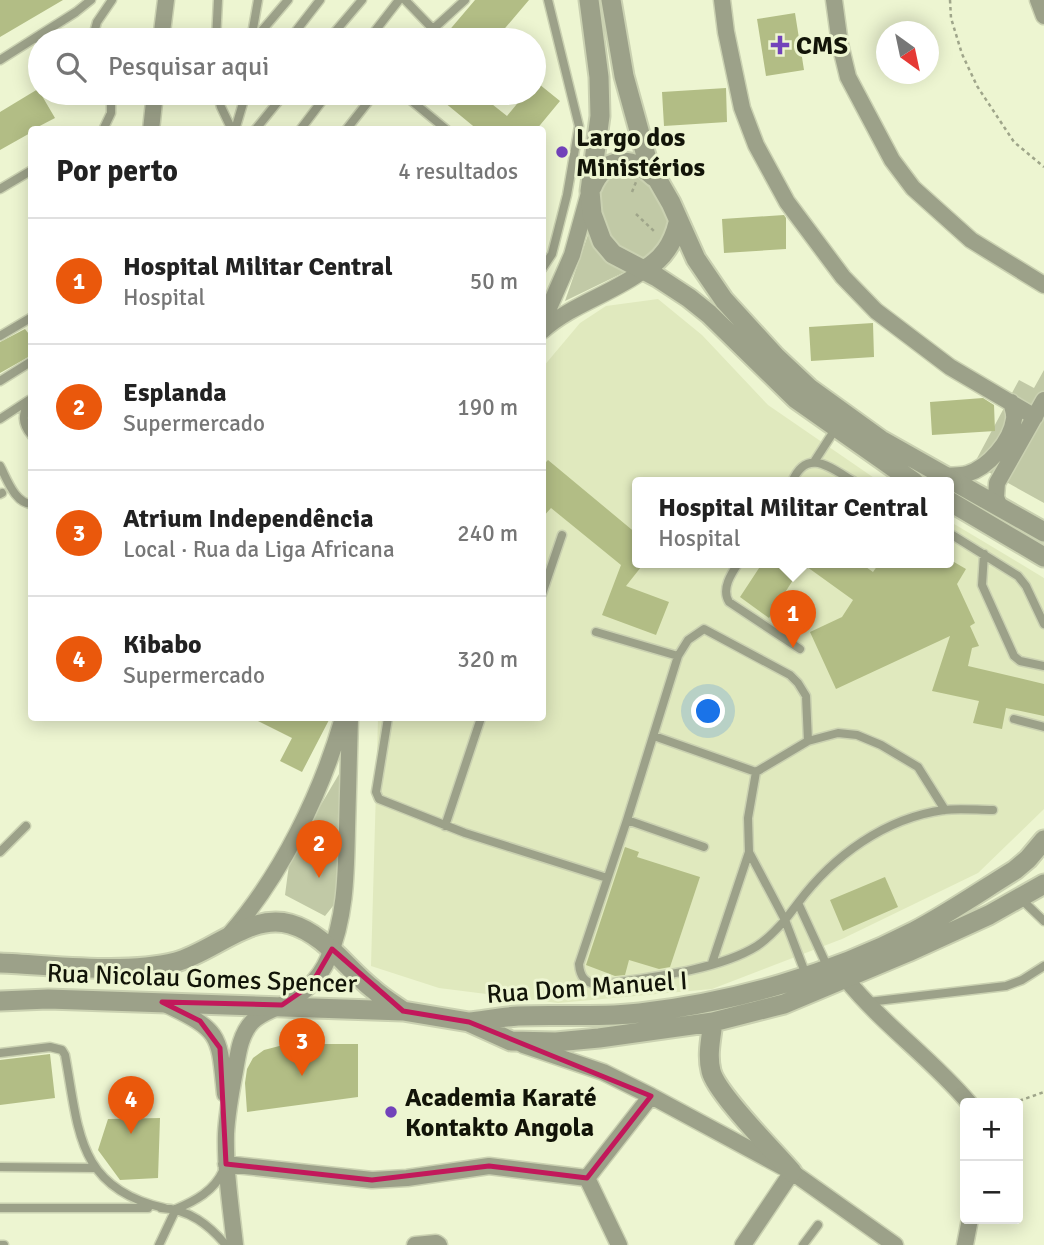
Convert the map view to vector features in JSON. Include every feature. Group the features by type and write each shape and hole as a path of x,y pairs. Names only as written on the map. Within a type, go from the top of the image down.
{"street":[{"path":"162,28 166,0"},
{"path":"546,315 572,255 590,191 600,116 599,77 589,0"},
{"path":"611,0 624,76 649,163 671,203 696,259 724,300 776,356 841,422 908,477"},
{"path":"722,0 742,108 756,145 787,202 843,277 876,311 950,367 1035,417"},
{"path":"834,0 848,77 892,160 913,188 971,240 1044,285"},
{"path":"1038,0 1044,16"},
{"path":"151,126 154,105"},
{"path":"656,178 643,167 628,162 615,163 601,171 590,191 592,214 602,241 613,254 672,286 709,314 796,399 881,440 947,477"},
{"path":"546,328 575,307 619,287 644,271 670,247 678,223"},
{"path":"1000,508 996,497 997,484 1044,400"},
{"path":"944,475 965,475 978,469 997,452 1003,445 1015,416 1011,402"},
{"path":"954,481 1044,532"},
{"path":"954,504 1044,557"},
{"path":"227,937 251,911 280,866 331,757 342,721"},
{"path":"227,1114 238,1052 244,1034 262,1014 301,995 326,963 332,949 340,921 345,886 350,721"},
{"name":"Rua Dom Manuel I","path":"469,1022 520,1016 637,1014 694,1006 807,976 872,951 914,931 1015,870 1036,853 1044,839"},
{"name":"Rua Dom Manuel I","path":"511,1041 555,1042 588,1039 713,1022 784,1004 908,952 1020,898 1043,884"},
{"name":"Rua Nicolau Gomes Spencer","path":"0,963 98,967 160,965 195,956 227,937 265,923 287,923 332,949 372,989 403,1010"},
{"path":"846,979 864,1002 947,1078 965,1098"},
{"name":"Rua Nicolau Gomes Spencer","path":"0,1001 48,999 403,1010 469,1022 511,1041 603,1072 651,1096 792,1172 895,1245"},
{"path":"162,1002 200,1021 215,1037 220,1048 227,1114 226,1164 235,1245"},
{"path":"713,1022 709,1049 711,1073 724,1094 792,1172 743,1245"},
{"path":"587,1178 651,1096"},
{"path":"226,1164 372,1180 407,1178 489,1166 587,1178"},
{"path":"587,1178 619,1245"},
{"path":"965,1245 969,1224"},
{"path":"415,1245 439,1245"}],"lane":[{"path":"50,28 91,0"},
{"path":"95,28 112,0"},
{"path":"217,28 218,0"},
{"path":"254,28 258,0"},
{"path":"264,28 288,0"},
{"path":"298,28 320,0"},
{"path":"338,28 362,0"},
{"path":"377,28 399,0"},
{"path":"405,0 432,27 464,0"},
{"path":"546,262 552,254 567,195 579,126 548,0"},
{"path":"0,60 28,42"},
{"path":"105,126 111,113 111,105"},
{"path":"220,105 231,126"},
{"path":"234,126 242,105"},
{"path":"258,126 275,105"},
{"path":"303,126 319,105"},
{"path":"349,126 366,105"},
{"path":"417,105 442,126"},
{"path":"0,189 28,172"},
{"path":"0,336 28,319"},
{"path":"0,381 28,364"},
{"path":"0,419 28,401"},
{"path":"28,404 23,412 28,431"},
{"path":"814,462 841,422"},
{"path":"795,477 802,467 814,462 846,477"},
{"path":"0,466 19,500 28,504"},
{"path":"546,584 562,535"},
{"path":"954,536 1018,576 1026,586 1044,624"},
{"path":"984,554 982,585 1014,656 1020,661 1044,666"},
{"path":"734,568 725,588 729,602 800,649"},
{"path":"808,741 806,696 790,676 704,629 688,640 678,656 579,964 583,979 589,984 598,985 668,974 746,952 769,937 811,885 854,847 896,822 945,810 993,810"},
{"path":"596,632 678,656"},
{"path":"1014,719 1044,727"},
{"path":"388,721 377,796 383,802 445,826 607,878"},
{"path":"445,826 480,721"},
{"path":"712,963 749,852 748,818 756,772 808,741 838,733 857,735 881,745 918,768 945,810"},
{"path":"654,736 756,772"},
{"path":"627,820 704,847"},
{"path":"0,852 26,826"},
{"path":"749,852 785,920 807,976"},
{"path":"1020,898 1044,921"},
{"path":"798,903 828,968"},
{"path":"864,1002 1006,986 1044,966"},
{"path":"0,1053 50,1046 62,1050 69,1074 78,1131 95,1168 106,1181 132,1199 164,1208"},
{"path":"159,1245 176,1209 193,1202 208,1191 220,1178 226,1164"},
{"path":"0,1167 95,1168"},
{"path":"0,1208 176,1209 212,1228 226,1245"},
{"path":"803,1245 818,1225"}],"path":[{"path":"950,0 954,30 977,86 1014,142 1044,167"},
{"path":"636,214 670,247"},
{"path":"1023,1099 1044,1092"}],"highlighted area":[{"path":"332,949 403,1011 469,1022 651,1096 587,1178 489,1166 372,1180 226,1164 220,1048 200,1021 162,1002 282,1005 311,985"}],"shaded area":[{"path":"634,171 650,177 675,233 653,253 639,259 629,258 613,245 594,204 606,179"},
{"path":"591,226 631,269 565,301"},
{"path":"658,299 702,335 768,405 873,477 632,477 632,568 954,568 954,524 1044,578 1044,809 978,873 842,939 712,989 558,1003 439,988 371,966 378,721 546,721 546,363 580,323 606,306"},
{"path":"1044,370 1044,503 974,464 1019,380 1034,388"},
{"path":"342,769 340,903 333,906 325,916 285,895 290,857"}],"building":[{"path":"0,0 63,0 0,37"},
{"path":"475,0 529,0 505,28 451,28"},
{"name":"CMS","path":"795,13 804,70 766,76 757,19"},
{"path":"726,88 727,122 664,126 662,92"},
{"path":"546,90 560,101 539,126 473,126 448,105 493,105 507,116 516,105 546,105"},
{"path":"28,95 28,105 47,105 55,118 40,126 28,126 28,134 0,150 0,112"},
{"path":"784,215 786,249 724,253 722,219"},
{"path":"873,323 874,357 811,361 809,327"},
{"path":"25,329 28,333 28,357 0,373 0,342"},
{"path":"983,398 994,405 995,431 932,435 930,402"},
{"path":"548,460 632,530 632,568 640,568 626,586 669,602 656,635 602,615 621,565 551,508 546,514"},
{"path":"954,562 966,569 957,584 975,623 970,626 979,646 972,648 968,666 1044,684 1044,716 1006,708 1002,729 973,723 979,701 932,691 950,636 836,689 810,632 842,617 853,600 809,568 867,568 873,572 876,568 954,568"},
{"path":"759,568 800,568 769,618 740,597"},
{"path":"258,721 328,721 302,772 280,761 292,738"},
{"path":"625,847 639,852 637,857 700,877 670,967 659,969 629,960 625,975 615,976 586,965"},
{"path":"885,877 898,907 843,931 830,900"},
{"path":"287,1044 358,1044 358,1097 247,1112 245,1083 247,1069 253,1058 264,1050"},
{"path":"50,1054 55,1098 0,1105 0,1060"},
{"path":"160,1118 158,1178 120,1180 98,1150 108,1119"}],"place":[{"name":"CMS","path":"780,45"},
{"name":"Largo dos Ministérios","path":"562,152"},
{"name":"Hospital Militar Central","path":"793,648"},
{"name":"Esplanda","path":"319,878"},
{"name":"Atrium Independência","path":"302,1076"},
{"name":"Academia Karaté Kontakto Angola","path":"391,1112"},
{"name":"Kibabo","path":"131,1134"}]}
